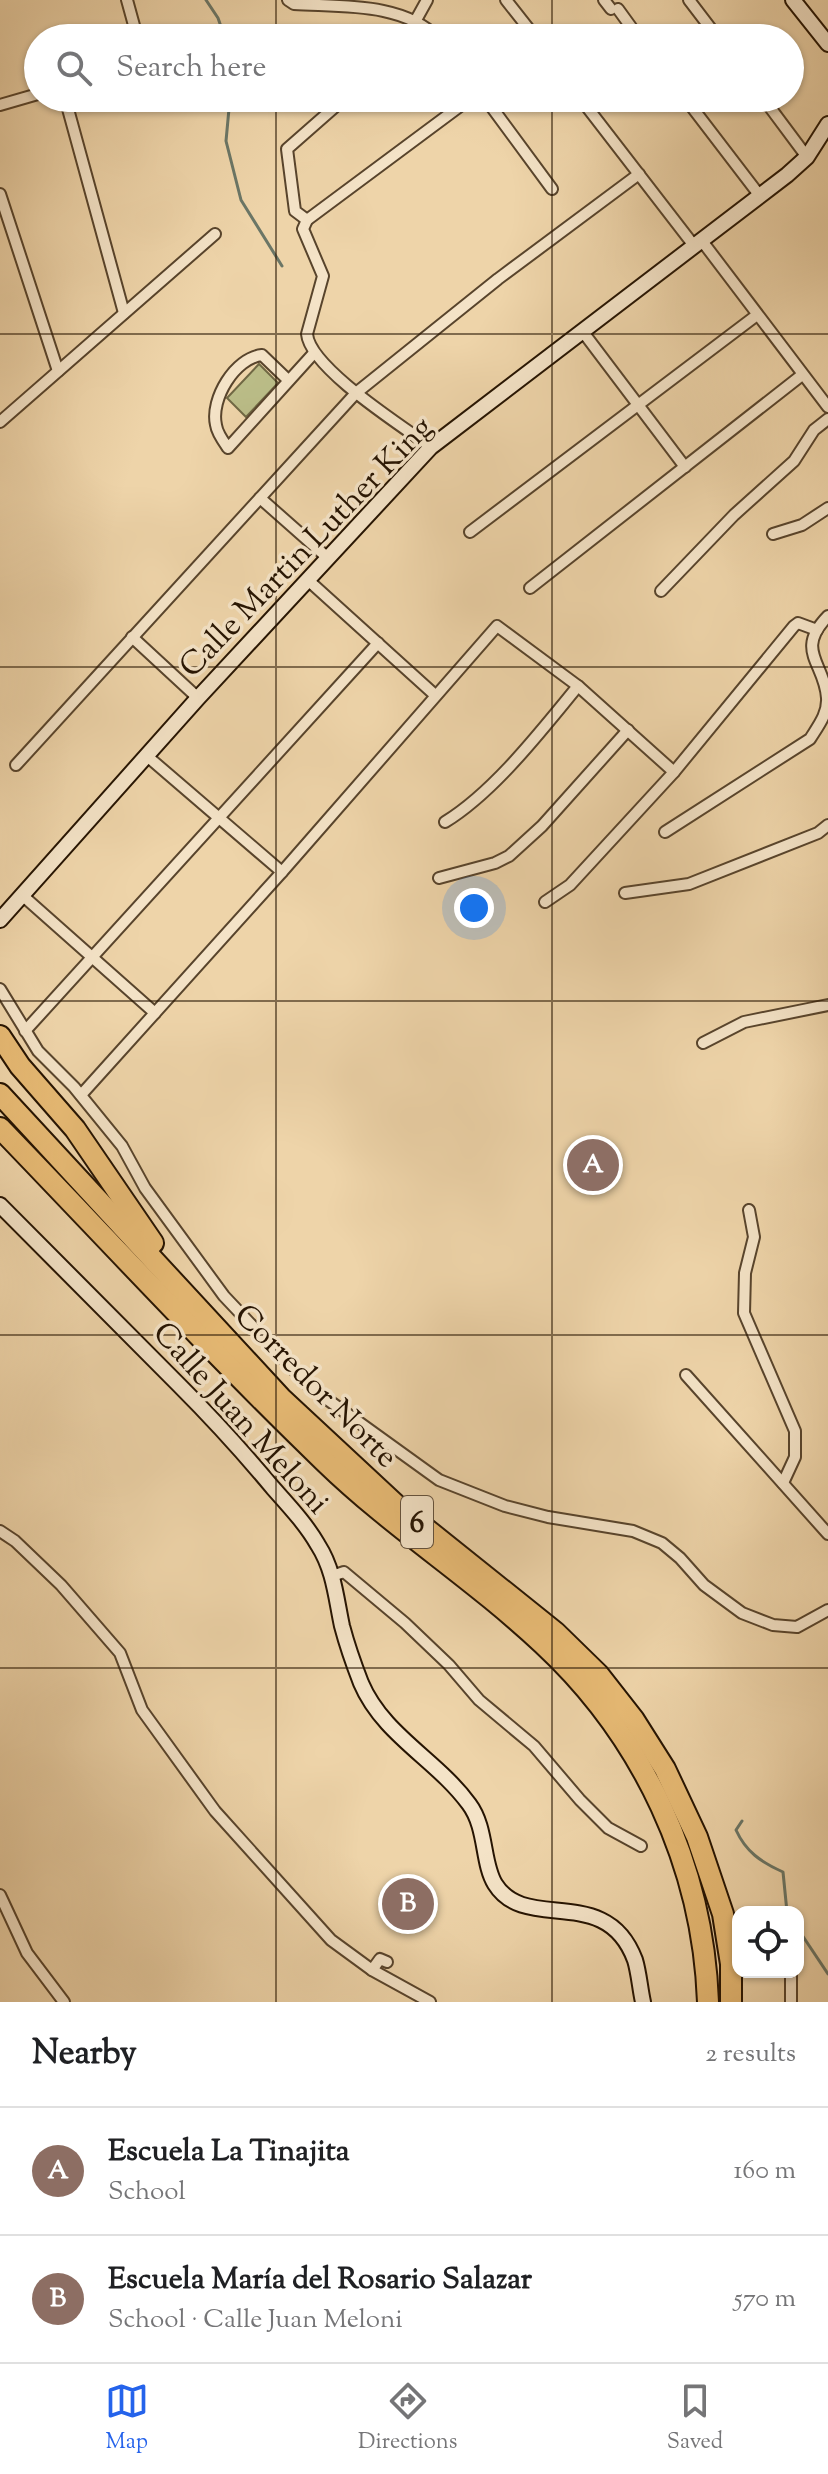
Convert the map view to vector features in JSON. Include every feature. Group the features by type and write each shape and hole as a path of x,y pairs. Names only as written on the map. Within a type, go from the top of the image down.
{"highway":[{"path":"0,1036 20,1066 75,1129 191,1299"},
{"name":"Corredor Norte","path":"0,1094 281,1398 395,1504 555,1632 598,1674 634,1720 665,1769 697,1837 723,1914 731,1964 731,2002"},
{"name":"Corredor Norte","path":"0,1128 328,1465 542,1643 593,1696 621,1731 678,1845 698,1918 707,1970 708,2002"}],"street":[{"path":"127,0 134,24"},
{"path":"134,0 137,24"},
{"path":"288,0 294,4 367,8 419,24"},
{"path":"416,22 427,0"},
{"path":"689,0 707,24"},
{"path":"793,0 828,44"},
{"path":"513,2 527,24"},
{"path":"611,6 627,24"},
{"path":"0,105 24,98"},
{"path":"69,112 124,313"},
{"path":"307,220 295,211 287,149 329,112"},
{"path":"431,447 356,393 314,353 308,343 307,334 323,276 303,229 307,220 452,112"},
{"path":"495,112 552,189"},
{"path":"592,112 828,407"},
{"path":"696,112 760,196"},
{"path":"773,112 807,157"},
{"name":"Calle Martin Luther King","path":"0,920 198,698 431,447 760,196 807,157 827,130"},
{"path":"16,765 356,393 498,279 639,174"},
{"path":"0,194 58,371"},
{"path":"0,422 215,234"},
{"path":"470,532 757,315"},
{"path":"583,332 685,467"},
{"path":"288,380 262,355 247,360 231,375 215,410 215,423 228,448 314,353"},
{"path":"530,588 802,375"},
{"path":"661,591 734,515 794,461 814,430 828,419"},
{"path":"260,498 329,559"},
{"path":"773,534 802,525 828,508"},
{"path":"309,581 435,695"},
{"path":"665,832 810,739 825,716 827,697 811,649 817,630 828,616"},
{"path":"545,902 570,885 674,772 794,626 798,623 817,630"},
{"path":"81,1095 497,626 578,686 674,772"},
{"path":"132,637 198,698"},
{"path":"25,1031 378,643"},
{"path":"445,822 473,803 578,686"},
{"path":"439,878 495,863 509,856 542,826 628,730"},
{"path":"147,756 282,872"},
{"path":"625,893 689,884 818,833 828,825"},
{"path":"22,895 155,1013"},
{"path":"0,989 38,1051 81,1095 122,1146 145,1188 224,1296 310,1387 439,1480 505,1506 548,1517 633,1531 662,1543 704,1585 742,1613 773,1625 797,1627 828,1610"},
{"path":"703,1043 744,1022 828,1005"},
{"name":"Calle Juan Meloni","path":"0,1205 225,1431 303,1524 330,1568 343,1629 362,1685 379,1716 459,1791 471,1807 479,1821 494,1882 513,1902 543,1909 579,1912 602,1919 620,1937 634,1959 641,2002"},
{"path":"749,1210 754,1237 745,1273 744,1313 795,1431 795,1457 783,1483"},
{"path":"686,1375 828,1534"},
{"path":"0,1531 15,1541 61,1585 120,1653 142,1710 215,1811 331,1940 372,1970 430,2002"},
{"path":"332,1576 344,1572 405,1623 449,1665 479,1700 534,1746 608,1828 641,1846"},
{"path":"0,1895 27,1953 64,2002"},
{"path":"372,1970 380,1959 387,1962"},
{"path":"791,1978 791,2002"}],"green space":[{"path":"259,364 278,383 246,417 227,398"}],"waterway":[{"path":"206,0 220,24"},
{"path":"229,112 226,141 241,200 282,266"},
{"path":"742,1821 736,1830 744,1844 761,1860 783,1872 786,1906"},
{"path":"804,1938 828,1974"}],"place":[{"name":"Escuela La Tinajita","path":"593,1165"},
{"name":"Escuela María del Rosario Salazar","path":"408,1904"}]}
